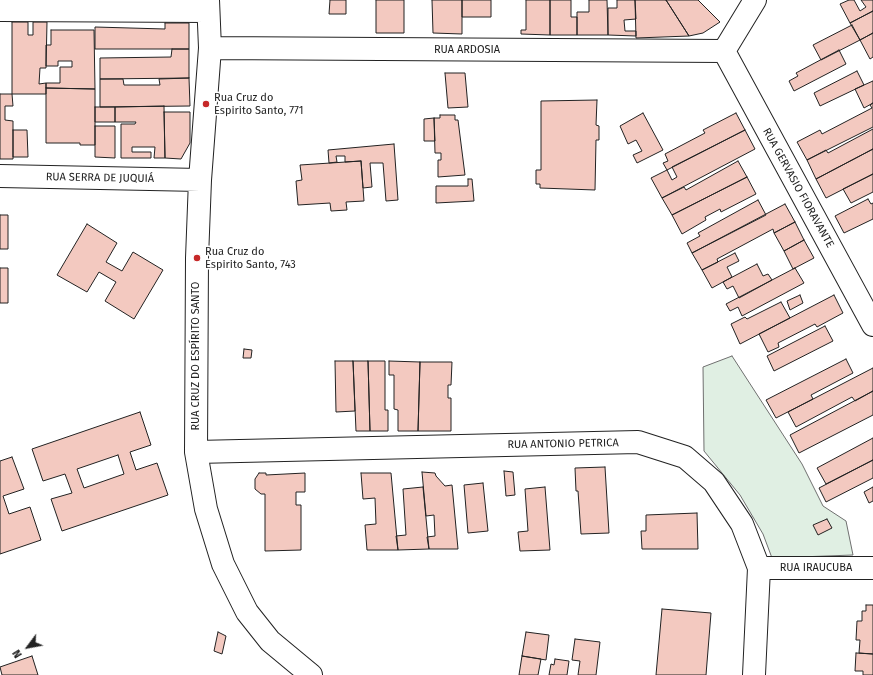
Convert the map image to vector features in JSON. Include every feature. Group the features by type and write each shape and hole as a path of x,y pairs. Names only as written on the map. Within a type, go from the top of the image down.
{"street":[{"path":"724,51 755,0"},
{"path":"0,10 208,5"},
{"name":"RUA CRUZ DO ESPÍRITO SANTO","path":"208,5 210,48 200,180 196,318 196,452 206,509 223,564 247,612 270,641 311,675"},
{"name":"RUA ARDOSIA","path":"210,48 724,51"},
{"name":"RUA GERVASIO FIORAVANTE","path":"724,51 873,325"},
{"name":"RUA SERRA DE JUQUIÁ","path":"0,176 200,180"},
{"name":"RUA ANTONIO PETRICA","path":"196,452 638,442 685,457 714,482 742,524 760,568 754,675"},
{"name":"RUA IRAUCUBA","path":"760,568 873,568"}],"green space":[{"path":"732,356 802,464 823,506 846,521 853,555 772,558 763,534 740,495 704,451 703,367"}],"building":[{"path":"330,0 346,0 346,14 329,14"},
{"path":"376,0 404,0 404,33 376,33"},
{"path":"432,0 462,0 462,34 433,33"},
{"path":"462,0 491,0 491,17 462,17"},
{"path":"526,0 550,0 550,35 521,34 521,30 526,30"},
{"path":"550,0 571,0 571,17 577,17 577,35 550,35"},
{"path":"589,0 607,0 608,35 577,35 577,12 589,12"},
{"path":"617,0 635,0 636,19 624,20 625,31 636,31 636,36 608,35 608,8 617,8"},
{"path":"635,0 666,0 689,36 636,38"},
{"path":"666,0 698,0 720,22 703,33 689,36"},
{"path":"849,0 854,0 860,11 866,7 861,0 873,0 873,11 850,23 840,4"},
{"path":"873,11 873,33 860,40 850,23"},
{"path":"12,22 28,22 28,35 33,35 33,22 47,22 46,68 40,68 39,84 46,83 46,94 12,94"},
{"path":"165,23 189,23 189,49 95,49 95,27 165,29"},
{"path":"852,25 860,40 821,60 813,45"},
{"path":"51,30 94,30 95,89 46,88 46,83 60,83 60,67 72,67 72,61 58,61 58,66 46,66 46,45 51,45"},
{"path":"873,33 873,57 870,59 860,40"},
{"path":"172,49 189,49 189,78 100,79 100,58 171,57"},
{"path":"839,50 846,64 794,91 789,81 798,76 796,73"},
{"path":"857,71 864,85 820,106 814,93"},
{"path":"445,73 465,73 468,107 448,108"},
{"path":"189,78 190,106 100,107 100,79 123,79 124,85 160,85 159,79"},
{"path":"873,81 873,103 864,108 855,89"},
{"path":"46,88 95,89 95,145 80,145 80,143 46,143"},
{"path":"0,94 12,94 13,106 5,106 5,120 13,121 13,159 0,159"},
{"path":"597,100 596,125 599,126 599,140 596,140 595,190 540,188 540,184 536,184 536,170 541,170 541,101"},
{"path":"873,103 873,127 807,160 797,142 820,130 822,134 872,108 870,105"},
{"path":"164,106 165,158 154,158 155,147 132,147 132,152 151,152 151,158 121,158 121,124 135,124 136,122 115,122 115,107"},
{"path":"95,107 115,107 115,122 95,122"},
{"path":"164,112 190,112 190,143 181,159 165,158"},
{"path":"643,113 663,150 637,163 633,155 642,151 636,140 628,144 620,126"},
{"path":"736,113 745,130 667,170 663,163 668,161 665,154 705,133 703,130"},
{"path":"440,115 455,115 455,120 458,120 465,175 438,177 438,160 441,160 441,153 435,153 434,118 440,118"},
{"path":"434,118 435,141 424,141 424,119"},
{"path":"95,126 115,126 115,158 95,157"},
{"path":"873,129 873,149 816,179 807,160 826,150 828,153"},
{"path":"13,130 27,130 28,157 13,157"},
{"path":"745,130 755,149 662,198 651,178 667,170 672,180 677,177 672,167"},
{"path":"394,144 398,200 386,201 383,163 370,163 372,187 363,188 361,161 345,162 345,156 336,156 337,162 329,163 328,150"},
{"path":"873,149 873,174 826,198 816,179"},
{"path":"361,161 364,201 346,202 347,210 331,211 330,203 298,205 296,181 302,180 300,165"},
{"path":"738,161 747,177 672,215 662,198 684,187 686,190"},
{"path":"873,174 873,192 851,203 843,189"},
{"path":"747,177 756,194 721,212 720,209 705,217 706,220 682,234 672,215"},
{"path":"468,179 472,179 474,201 436,203 436,186 468,186"},
{"path":"868,199 871,204 873,203 873,219 844,233 835,216"},
{"path":"758,200 766,215 692,253 687,243 700,236 698,233"},
{"path":"785,204 795,222 774,233 773,229 717,259 718,262 702,270 692,253"},
{"path":"0,215 8,215 8,249 0,249"},
{"path":"795,222 804,240 784,251 774,233"},
{"path":"87,224 117,243 106,262 122,271 133,252 163,270 134,319 105,301 116,282 99,272 87,292 57,275"},
{"path":"804,240 814,258 793,269 784,251"},
{"path":"735,253 739,261 727,267 732,277 712,288 702,270"},
{"path":"757,264 763,276 768,274 772,280 739,298 733,286 727,289 723,282"},
{"path":"0,268 8,268 8,303 0,303"},
{"path":"795,268 804,283 742,316 738,307 730,311 726,304"},
{"path":"800,295 803,303 790,310 787,301"},
{"path":"834,295 843,313 817,327 815,324 778,343 779,347 768,352 759,334"},
{"path":"781,302 790,318 740,344 731,324 745,317 747,319"},
{"path":"825,326 833,341 774,371 767,356"},
{"path":"244,349 252,350 251,358 243,358"},
{"path":"846,359 853,373 811,395 813,399 776,418 766,400"},
{"path":"335,361 353,361 355,411 336,412"},
{"path":"353,361 368,361 370,431 356,431"},
{"path":"368,361 385,361 385,410 388,410 388,431 370,431"},
{"path":"389,361 420,362 418,431 398,431 398,410 394,409 394,375 389,375"},
{"path":"420,362 452,362 451,385 448,385 448,398 451,398 451,431 418,431"},
{"path":"873,368 873,391 855,401 852,397 796,427 788,412"},
{"path":"873,391 873,415 799,453 790,435"},
{"path":"140,412 151,445 130,452 136,470 157,463 168,495 62,531 51,499 72,493 65,474 43,481 32,449","holes":["118,455 124,474 84,488 77,469"]},
{"path":"873,438 873,460 826,484 817,468"},
{"path":"12,457 24,489 3,496 9,514 30,507 41,540 0,554 0,461"},
{"path":"873,460 873,478 826,502 819,488"},
{"path":"605,467 609,533 581,534 575,468"},
{"path":"504,471 513,472 515,495 506,496"},
{"path":"422,472 435,473 445,486 452,485 458,549 429,549 427,537 435,536 434,515 426,516"},
{"path":"259,473 266,473 266,475 305,473 305,492 296,492 296,505 301,505 301,550 265,551 265,494 261,494 255,489 255,479"},
{"path":"361,473 391,473 398,550 367,550 365,525 376,524 375,498 363,499"},
{"path":"483,483 488,531 468,533 464,485"},
{"path":"423,487 429,549 398,550 396,536 406,535 403,489"},
{"path":"545,487 550,550 520,551 518,532 528,531 525,489"},
{"path":"873,487 873,501 869,503 864,492"},
{"path":"697,513 698,549 642,549 641,531 646,531 646,515"},
{"path":"827,519 832,528 818,535 813,525"},
{"path":"866,605 873,605 873,654 859,653 860,640 856,640 857,621 862,621 862,611 866,611"},
{"path":"662,609 711,613 706,675 656,675"},
{"path":"218,632 226,636 222,654 214,651"},
{"path":"526,632 549,635 546,660 522,656"},
{"path":"575,639 600,642 596,675 578,675 580,661 572,660"},
{"path":"856,653 873,654 873,675 863,675 863,671 855,671"},
{"path":"32,656 38,675 2,675 0,667"},
{"path":"522,656 541,659 538,675 519,675"},
{"path":"555,659 569,661 567,675 549,675 551,664 554,665"}],"place":[{"name":"Rua Cruz do Espirito Santo, 771","path":"206,104"},
{"name":"Rua Cruz do Espirito Santo, 743","path":"197,258"}]}
